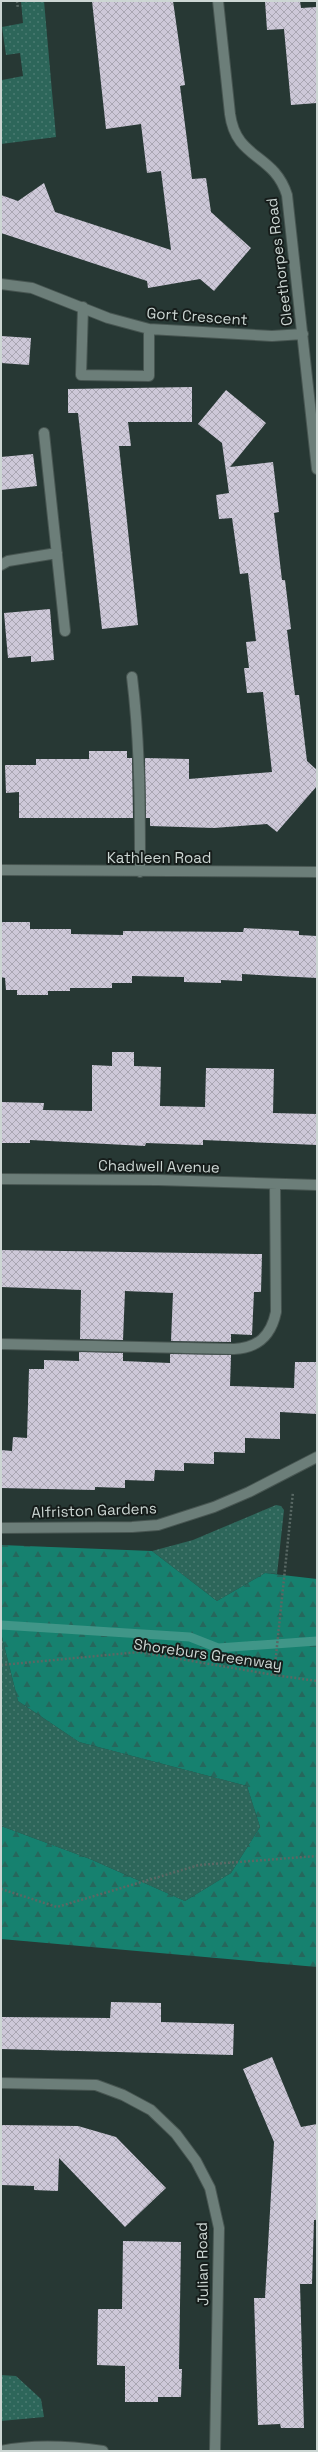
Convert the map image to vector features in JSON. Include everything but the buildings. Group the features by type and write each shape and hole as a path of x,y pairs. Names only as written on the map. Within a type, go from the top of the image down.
{"street":[{"name":"Cleethorpes Road","path":"218,1 231,121 241,144 273,168 280,176 287,195 317,469"},
{"name":"Gort Crescent","path":"1,284 32,288 108,318 149,329 272,336 302,334"},
{"path":"83,307 81,375 149,376 149,329"},
{"path":"44,433 65,631"},
{"path":"1,565 8,561 57,553"},
{"path":"132,677 137,721 140,773 140,872"},
{"name":"Kathleen Road","path":"1,870 317,872"},
{"name":"Chadwell Avenue","path":"1,1179 317,1185"},
{"path":"1,1344 234,1349 254,1346 270,1332 276,1312 275,1184"},
{"name":"Alfriston Gardens","path":"1,1528 132,1527 158,1524 214,1507 295,1470 317,1457"},
{"name":"Julian Road","path":"1,2083 96,2085 123,2095 151,2110 176,2134 196,2161 210,2188 219,2228 216,2451"},
{"path":"1,2451 20,2447 76,2447 102,2451"}],"path":[{"path":"17,1 18,9"},
{"path":"274,1675 295,1470"},
{"name":"Shoreburs Greenway","path":"1,1665 139,1652 317,1681"},
{"path":"1,1889 57,1907 199,1865 317,1856"}],"green space":[{"path":"21,1 44,1 56,137 1,144 1,78 2,80 23,76 20,53 6,55 2,27 23,23"},
{"path":"276,1505 281,1506 284,1510 277,1574 265,1573 217,1601 152,1551 193,1540"},
{"path":"1,1545 152,1551 217,1601 265,1573 317,1579 317,1967 1,1939 1,1826 90,1859 185,1901 231,1873 260,1827 247,1786 79,1742 18,1701 1,1633"},
{"path":"1,1633 18,1701 79,1742 247,1786 260,1827 231,1873 185,1901 90,1859 1,1826"},
{"path":"1,2375 16,2376 41,2399 44,2417 1,2421"}],"waterway":[{"path":"1,1625 190,1637 218,1648 317,1641"}]}
